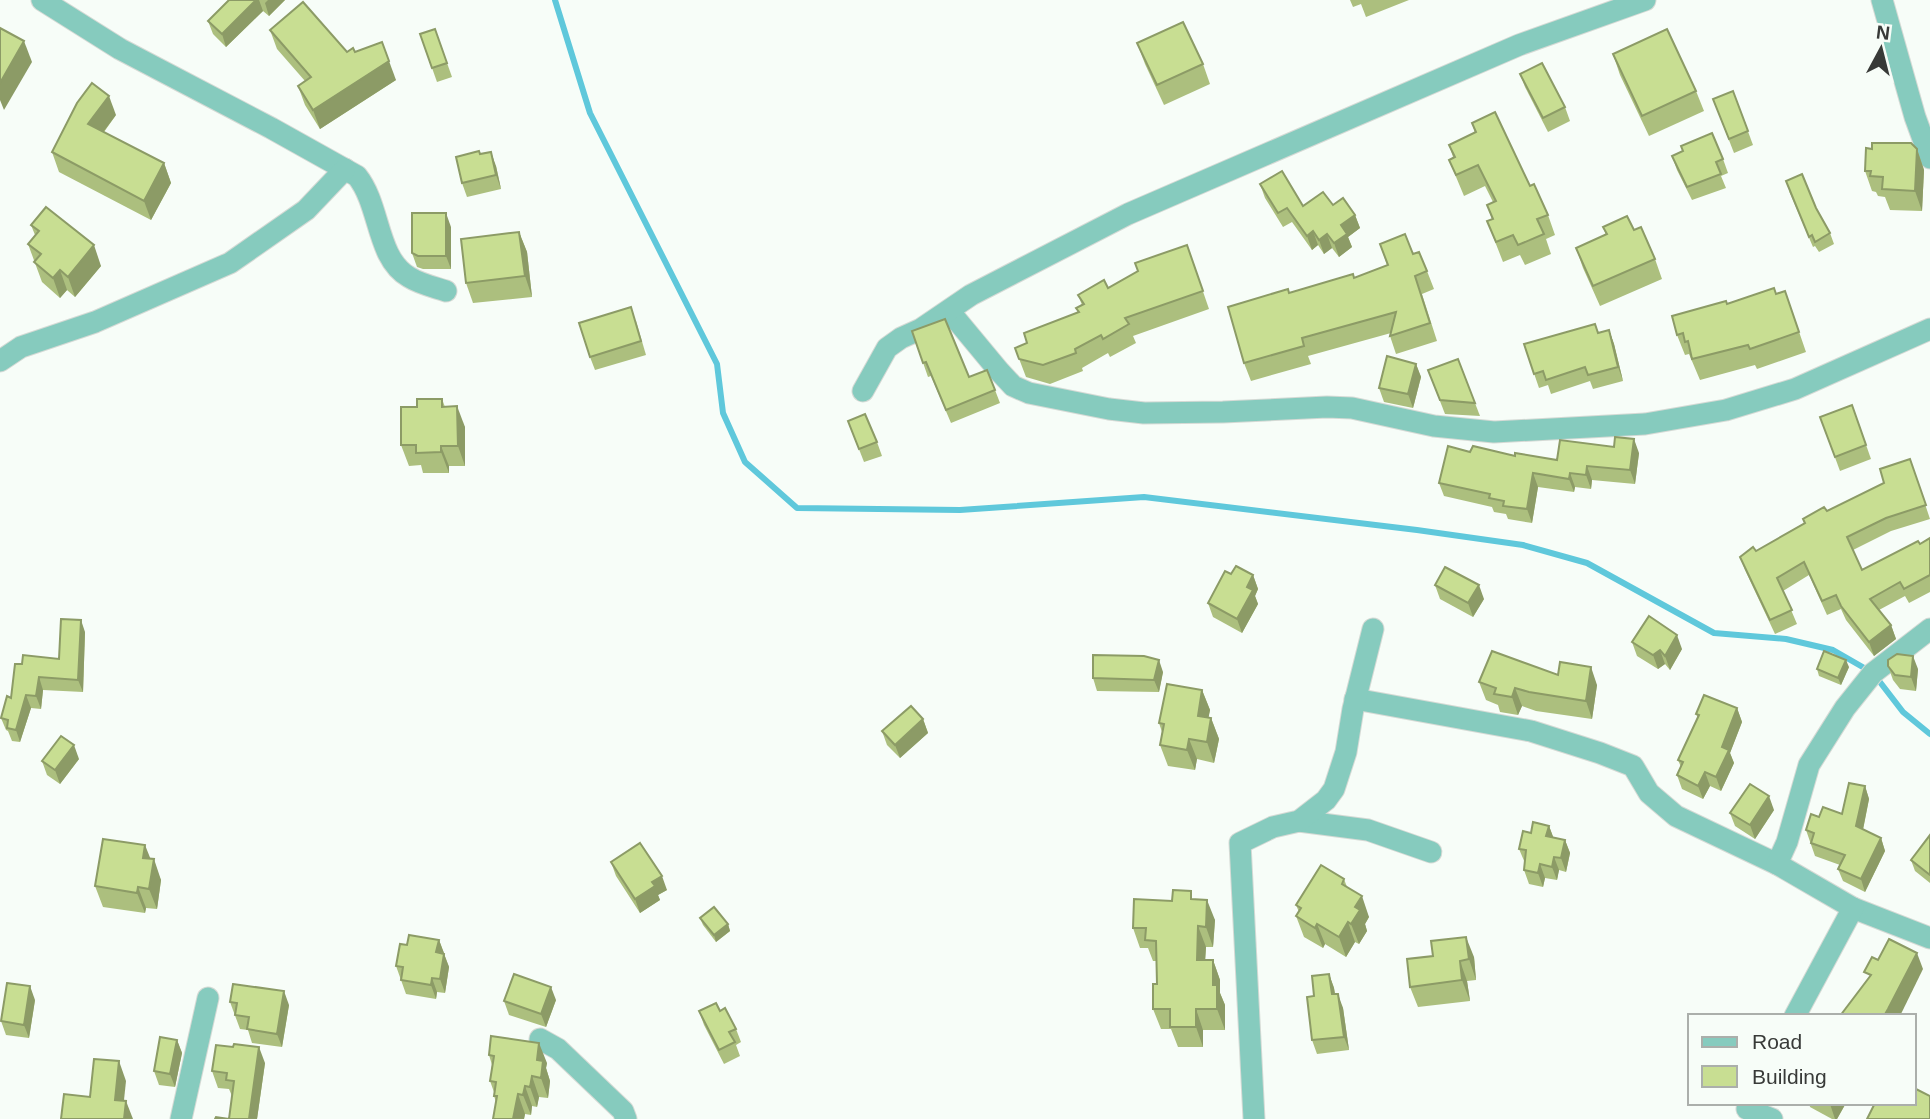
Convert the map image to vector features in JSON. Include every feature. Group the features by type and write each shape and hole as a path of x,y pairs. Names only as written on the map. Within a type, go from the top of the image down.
{"street":[{"path":"42,0 120,49 358,176 367,188 388,257 408,277 446,291"},
{"path":"863,391 887,348 901,338 921,330 971,295 1128,214 1520,45 1646,0"},
{"path":"1882,0 1915,117 1930,158"},
{"path":"0,361 21,347 95,322 230,262 306,210 345,169"},
{"path":"950,312 1013,386 1029,393 1144,413 1352,408 1434,426 1494,432 1645,424 1726,410 1795,389 1930,329"},
{"path":"1298,821 1326,800 1338,781 1373,629"},
{"path":"1777,864 1787,842 1809,765 1823,742 1872,673 1930,629"},
{"path":"1355,699 1531,731 1600,752 1633,766 1649,793 1676,816 1777,864 1853,908 1930,938"},
{"path":"1254,1119 1240,843 1273,827 1298,821 1368,830 1432,852"},
{"path":"1796,1014 1853,908"},
{"path":"181,1119 208,998"},
{"path":"540,1040 558,1049 623,1111 626,1119"},
{"path":"1746,1111 1772,1119"}],"building":[{"path":"229,0 256,0 222,34 208,21"},
{"path":"303,2 347,52 353,48 355,52 382,42 389,61 313,110 298,86 311,77 270,30"},
{"path":"1183,22 1203,64 1157,85 1137,43"},
{"path":"0,28 24,41 0,83"},
{"path":"435,29 447,63 432,68 420,34"},
{"path":"1667,29 1696,91 1642,116 1613,54"},
{"path":"1542,63 1565,107 1543,118 1520,74"},
{"path":"92,83 109,96 88,124 164,163 144,201 52,152 77,103"},
{"path":"1733,91 1748,131 1729,139 1713,99"},
{"path":"1495,112 1530,186 1534,184 1548,215 1537,219 1544,234 1518,245 1513,235 1496,242 1487,221 1493,219 1487,205 1496,201 1478,165 1456,175 1449,160 1455,157 1449,145 1476,132 1472,123"},
{"path":"1712,133 1723,159 1716,162 1721,174 1687,187 1672,156 1683,151 1681,146"},
{"path":"1872,143 1911,143 1917,149 1915,191 1882,189 1883,177 1870,176 1871,171 1865,171 1866,148 1872,149"},
{"path":"479,151 480,154 491,152 496,175 462,183 456,157"},
{"path":"1282,171 1303,206 1323,192 1333,205 1343,198 1355,215 1341,225 1347,234 1334,243 1327,234 1319,240 1313,231 1307,236 1287,208 1278,213 1260,184"},
{"path":"1802,174 1830,233 1815,242 1812,235 1809,237 1786,181"},
{"path":"46,207 94,245 68,277 60,270 53,278 34,262 41,254 28,244 39,231 31,225"},
{"path":"412,213 446,213 446,256 418,256 412,253"},
{"path":"1627,216 1634,230 1641,227 1655,259 1593,286 1576,248 1607,234 1603,227"},
{"path":"519,232 525,276 466,283 461,239"},
{"path":"1405,234 1413,254 1419,252 1427,271 1415,276 1430,323 1390,336 1396,312 1302,338 1304,346 1244,363 1228,307 1353,274 1354,278 1388,265 1380,244"},
{"path":"1187,245 1203,291 1125,318 1129,324 1103,339 1101,335 1075,349 1076,353 1043,365 1019,359 1015,348 1027,343 1024,333 1079,312 1076,308 1084,304 1078,295 1104,280 1108,288 1138,271 1135,263"},
{"path":"1774,288 1776,294 1785,291 1799,332 1750,349 1748,345 1692,359 1688,341 1685,342 1683,333 1677,335 1672,316 1726,301 1727,304"},
{"path":"631,307 641,341 590,357 579,323"},
{"path":"945,319 969,377 987,370 995,390 946,410 926,362 923,363 912,331"},
{"path":"1595,324 1598,333 1609,330 1618,367 1588,375 1585,367 1546,380 1543,371 1534,374 1524,344"},
{"path":"1387,356 1416,364 1408,394 1379,388"},
{"path":"1458,359 1475,403 1440,400 1428,370"},
{"path":"417,399 442,399 442,407 457,406 458,446 441,446 441,452 416,453 416,445 401,445 401,407 417,407"},
{"path":"1852,405 1866,445 1835,457 1820,417"},
{"path":"865,414 877,442 859,449 848,421"},
{"path":"1615,437 1634,439 1630,470 1587,466 1586,475 1570,473 1569,479 1533,473 1527,509 1503,506 1504,501 1489,498 1490,494 1439,483 1448,446 1470,452 1473,446 1515,456 1515,453 1557,460 1560,440 1614,447"},
{"path":"1910,459 1926,505 1886,518 1847,537 1862,570 1918,541 1920,544 1930,538 1930,575 1904,589 1900,582 1870,599 1891,625 1869,642 1841,606 1836,595 1822,601 1804,562 1777,578 1792,610 1770,620 1740,557 1753,547 1756,551 1805,523 1803,519 1824,507 1827,511 1884,483 1880,469"},
{"path":"1236,566 1253,575 1247,587 1253,590 1237,619 1208,603 1225,571 1231,574"},
{"path":"1445,567 1479,585 1468,603 1435,585"},
{"path":"1649,616 1677,635 1665,656 1660,650 1653,655 1632,642"},
{"path":"61,619 81,620 78,680 39,677 36,696 26,695 16,730 7,728 8,720 1,718 7,696 11,698 15,664 22,664 23,655 59,659"},
{"path":"1492,651 1558,675 1560,662 1591,667 1586,701 1515,688 1512,697 1494,694 1496,688 1479,682"},
{"path":"1824,651 1846,660 1838,678 1817,669"},
{"path":"1897,654 1913,656 1911,677 1895,675 1888,666 1888,660"},
{"path":"1093,655 1144,656 1159,660 1154,680 1093,678"},
{"path":"1167,684 1202,690 1198,716 1211,718 1207,742 1189,739 1187,750 1160,745 1164,724 1159,723"},
{"path":"1704,695 1737,708 1722,747 1729,750 1716,777 1705,772 1698,786 1677,775 1683,762 1678,760 1699,715 1696,714"},
{"path":"911,706 923,719 895,745 882,731"},
{"path":"61,736 74,745 55,770 42,761"},
{"path":"1849,783 1865,786 1856,826 1881,838 1861,879 1838,869 1845,855 1811,843 1814,833 1806,830 1811,814 1819,817 1823,807 1842,814"},
{"path":"1750,784 1769,796 1750,825 1730,813"},
{"path":"1533,822 1549,826 1546,836 1565,840 1561,858 1554,857 1552,867 1540,864 1538,873 1524,870 1526,850 1519,849 1523,831 1531,833"},
{"path":"1930,835 1930,875 1911,860"},
{"path":"103,839 145,845 143,858 154,859 149,889 138,887 137,893 95,886"},
{"path":"640,843 662,876 652,882 655,886 635,899 611,862"},
{"path":"1321,865 1344,879 1342,884 1362,896 1355,907 1360,910 1351,924 1348,922 1339,937 1317,924 1315,928 1296,916 1301,908 1296,905"},
{"path":"1173,890 1191,891 1191,899 1207,900 1206,927 1198,926 1197,960 1213,960 1217,1009 1196,1009 1196,1027 1170,1027 1170,1009 1153,1009 1153,984 1157,984 1156,941 1145,940 1146,928 1133,928 1134,899 1172,901"},
{"path":"714,907 728,924 714,935 700,918"},
{"path":"409,935 439,940 436,952 444,954 440,979 432,978 431,985 401,980 403,967 396,966 400,944 407,945"},
{"path":"1466,937 1469,959 1460,961 1462,980 1410,987 1407,959 1433,956 1431,941"},
{"path":"1889,939 1917,953 1885,1014 1842,1014 1871,975 1864,972 1872,957 1878,960"},
{"path":"514,974 551,987 541,1014 504,1001"},
{"path":"1329,974 1332,994 1338,994 1344,1037 1312,1040 1307,997 1314,996 1312,976"},
{"path":"7,983 30,986 24,1025 1,1021"},
{"path":"233,984 284,991 277,1034 247,1029 249,1017 235,1015 237,1003 230,1002"},
{"path":"716,1003 720,1011 725,1008 736,1029 729,1032 735,1042 719,1050 699,1011"},
{"path":"491,1036 539,1043 537,1060 543,1061 541,1078 532,1076 530,1087 525,1086 523,1095 518,1094 513,1119 493,1119 497,1096 494,1096 496,1082 490,1081 494,1056 489,1055"},
{"path":"160,1037 177,1040 170,1074 154,1071"},
{"path":"216,1045 259,1047 249,1119 229,1119 234,1081 226,1080 227,1073 212,1071"},
{"path":"94,1059 119,1061 115,1100 126,1101 124,1119 61,1119 64,1094 90,1097"},
{"path":"1916,1089 1930,1096 1930,1119 1867,1119 1874,1105 1916,1105"}],"waterway":[{"path":"555,0 590,113 717,364 723,413 745,462 797,508 960,510 1144,497 1523,545 1587,563 1714,633 1786,639 1833,650 1873,673 1903,712 1930,734"}]}
